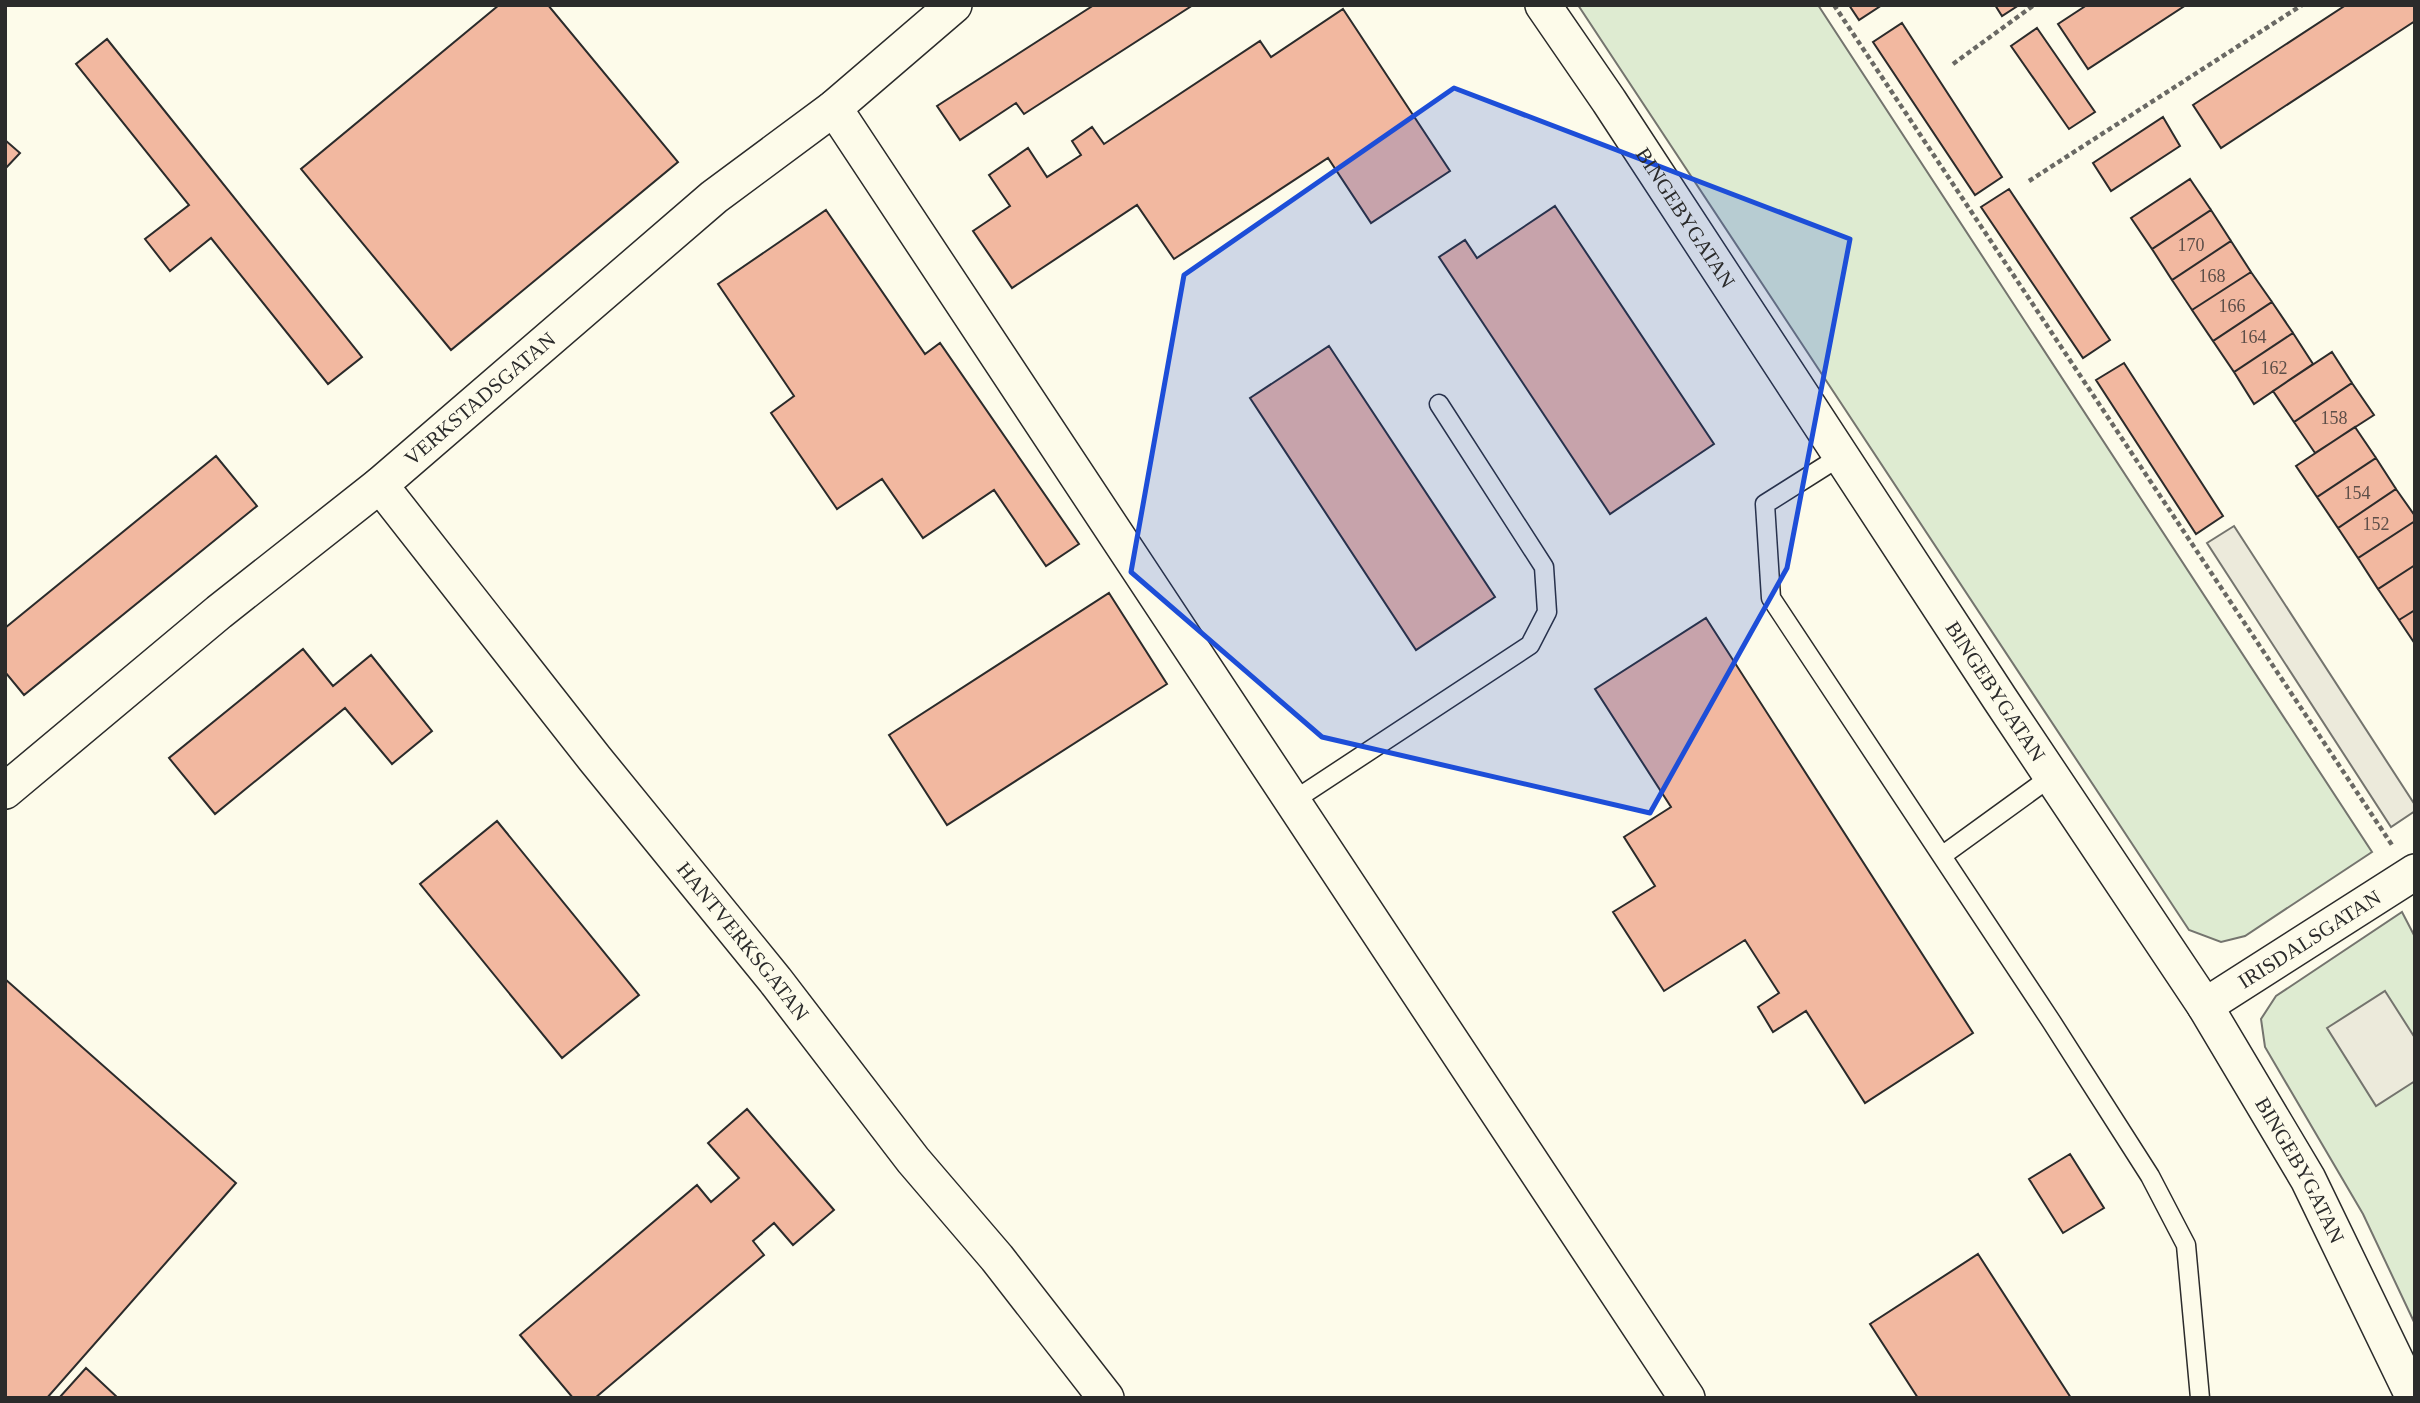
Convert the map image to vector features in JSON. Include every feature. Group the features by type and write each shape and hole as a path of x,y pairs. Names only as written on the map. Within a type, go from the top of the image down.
{"street":[{"name":"VERKSTADSGATAN","path":"5,791 219,612 380,485 714,197 834,108 954,5"},
{"name":"BINGEBYGATAN","path":"1543,5 2205,1006 2308,1178 2414,1398"},
{"path":"834,108 1688,1398"},
{"name":"HANTVERKSGATAN","path":"380,485 595,759 775,980 913,1160 997,1258 1106,1398"},
{"name":"IRISDALSGATAN","path":"2205,1006 2413,873"}],"lane":[{"path":"1293,801 1530,645 1547,612 1544,567 1439,404"},
{"path":"1841,456 1766,504 1771,598 1943,855 2150,1176 2186,1245 2200,1398"},
{"path":"1943,855 2052,776"}],"path":[{"path":"1834,5 2413,873"},
{"path":"1953,64 2034,5"},
{"path":"2029,181 2302,5"}],"highlighted area":[{"path":"1454,88 1850,239 1787,568 1650,813 1322,737 1131,572 1184,275"}],"green space":[{"path":"1578,5 1818,5 2372,852 2245,936 2221,942 2189,930"},
{"path":"2402,912 2415,937 2415,1324 2363,1214 2265,1047 2261,1019 2276,996"}],"shaded area":[{"path":"2234,526 2415,805 2415,811 2391,827 2207,543"},
{"path":"2385,991 2415,1038 2415,1081 2376,1106 2327,1028"}],"building":[{"path":"499,5 548,5 678,162 451,350 301,169"},
{"path":"1094,5 1193,5 1024,114 1016,103 960,140 937,106"},
{"path":"1849,5 1882,5 1859,20"},
{"path":"1995,5 2019,5 2002,16"},
{"path":"2087,5 2186,5 2088,69 2058,24"},
{"path":"2346,5 2415,5 2415,21 2221,148 2193,105"},
{"path":"1343,9 1450,171 1371,223 1328,158 1174,259 1137,205 1012,288 973,231 1010,206 989,175 1028,148 1047,177 1081,155 1072,141 1092,127 1104,144 1260,41 1271,57"},
{"path":"1902,23 2002,177 1975,195 1873,42"},
{"path":"2037,28 2095,112 2069,129 2011,46"},
{"path":"107,39 362,357 328,384 211,238 170,271 145,239 189,205 76,64"},
{"path":"2163,117 2180,146 2111,191 2093,163"},
{"path":"5,140 20,153 5,169"},
{"path":"2190,179 2211,210 2152,249 2131,218"},
{"path":"2009,189 2110,340 2083,358 1981,207"},
{"path":"1555,206 1714,444 1610,514 1439,257 1465,240 1477,258"},
{"path":"826,210 925,354 940,343 1079,544 1046,566 994,490 923,538 882,479 837,509 771,413 794,396 718,284"},
{"path":"2211,210 2231,241 2172,280 2152,249"},
{"path":"2231,241 2251,272 2192,310 2172,280"},
{"path":"2251,272 2272,302 2213,341 2192,310"},
{"path":"2272,302 2293,333 2234,372 2213,341"},
{"path":"2293,333 2313,364 2254,404 2234,372"},
{"path":"1329,346 1495,597 1416,650 1250,398"},
{"path":"2332,352 2352,383 2294,422 2273,391"},
{"path":"2124,363 2223,516 2196,534 2096,380"},
{"path":"2352,383 2374,415 2315,453 2294,422"},
{"path":"2355,427 2376,458 2317,497 2296,466"},
{"path":"216,456 257,506 24,695 5,672 5,628"},
{"path":"2376,458 2396,489 2338,528 2317,497"},
{"path":"2396,489 2415,516 2415,521 2358,558 2338,528"},
{"path":"2415,521 2415,565 2378,589 2358,558"},
{"path":"2415,565 2415,610 2399,620 2378,589"},
{"path":"1109,593 1167,684 947,825 889,735"},
{"path":"2415,610 2415,644 2399,620"},
{"path":"1706,618 1973,1033 1865,1103 1806,1011 1773,1032 1758,1007 1779,993 1745,940 1664,991 1613,912 1655,886 1624,837 1671,807 1595,689"},
{"path":"303,649 333,686 371,655 432,731 392,764 345,708 215,814 169,758"},
{"path":"497,821 639,995 562,1058 420,884"},
{"path":"5,979 236,1183 47,1398 5,1398"},
{"path":"747,1109 834,1210 793,1245 774,1223 753,1241 764,1255 595,1398 573,1398 520,1335 697,1185 711,1202 739,1178 708,1143"},
{"path":"2070,1154 2104,1208 2063,1233 2029,1179"},
{"path":"1978,1254 2071,1398 1918,1398 1870,1324"},
{"path":"86,1368 118,1398 59,1398"}]}
